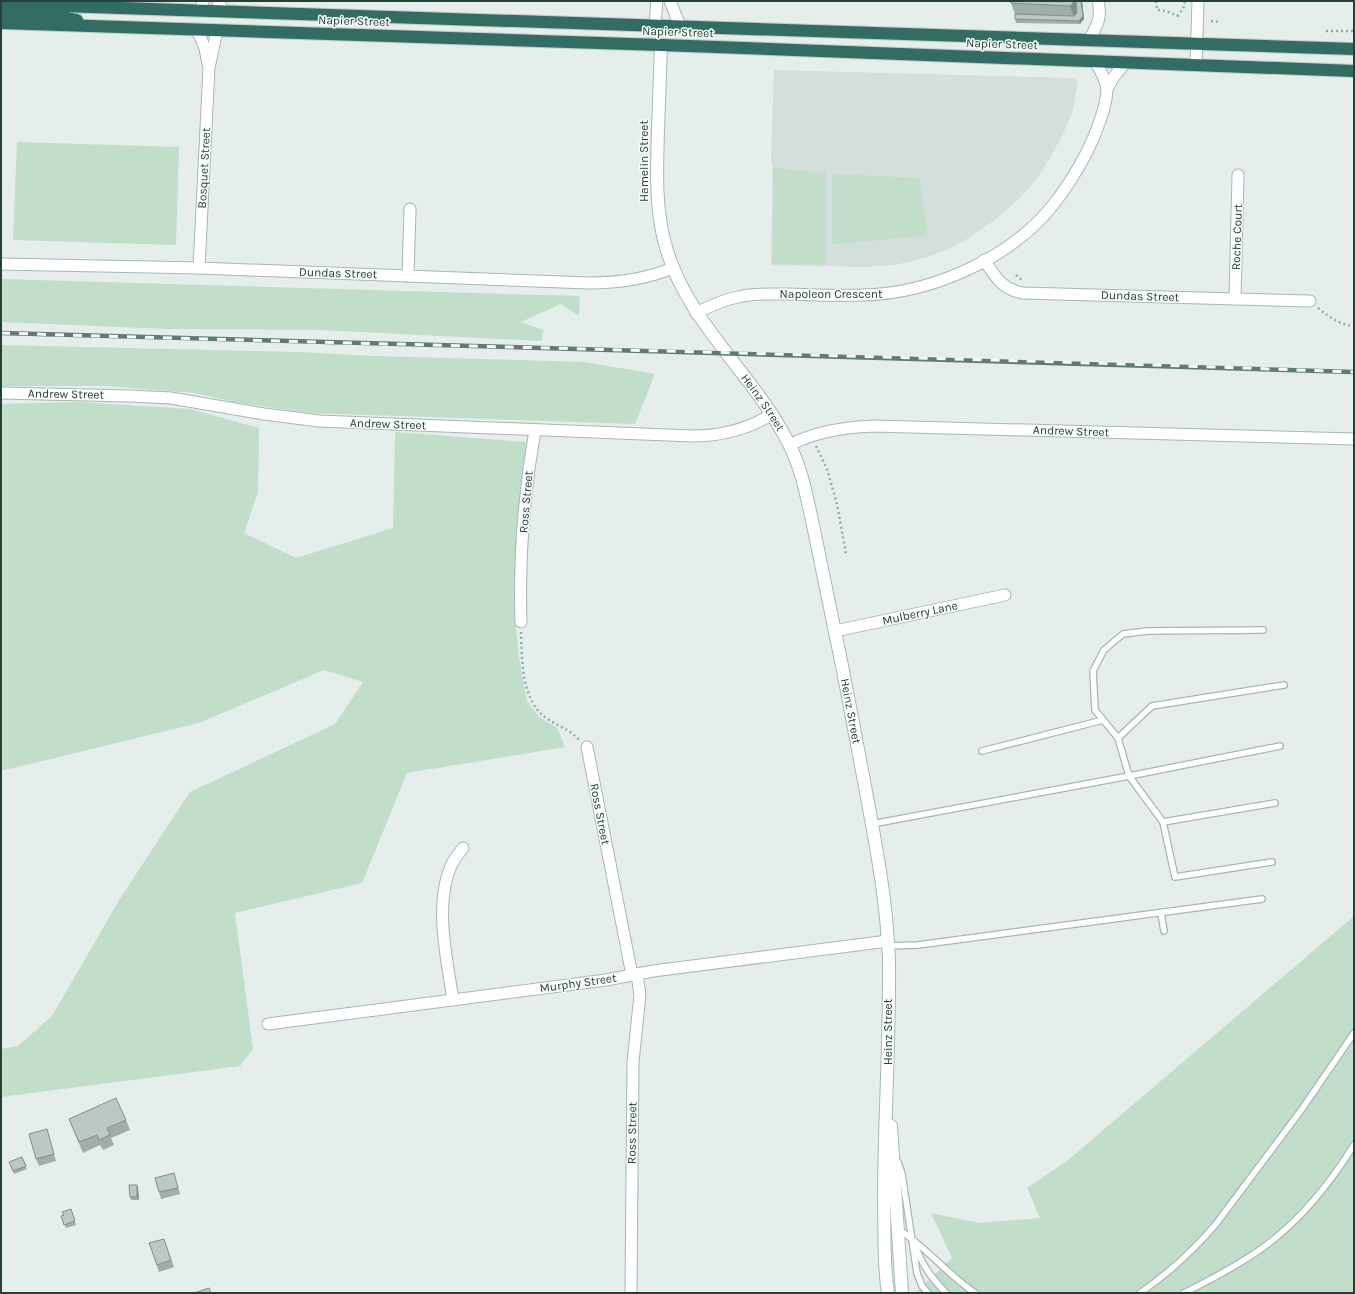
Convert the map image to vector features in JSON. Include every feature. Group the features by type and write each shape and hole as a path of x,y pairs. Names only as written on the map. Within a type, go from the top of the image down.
{"highway":[{"name":"Napier Street","path":"1,4 201,5 680,26 1354,49"},
{"path":"1,15 58,16 126,28"},
{"name":"Napier Street","path":"1,23 661,45 1354,71"},
{"name":"Hamelin Street","path":"655,25 661,45"}],"street":[{"name":"Hamelin Street","path":"655,25 657,1"},
{"path":"670,1 680,26"},
{"path":"1089,40 1098,25 1100,9 1098,1"},
{"path":"1196,65 1198,1"},
{"name":"Bosquet Street","path":"197,30 205,48 209,68"},
{"name":"Bosquet Street","path":"198,268 209,68 218,31"},
{"name":"Hamelin Street","path":"661,45 657,198 664,241 673,268 684,292 696,312 726,353"},
{"path":"1095,62 1104,77 1107,89"},
{"name":"Napoleon Crescent","path":"696,312 720,302 751,295 861,295 896,292 938,282 958,274 984,260 1014,241 1033,226 1052,207 1061,195 1081,164 1095,135 1107,89 1113,78 1125,63"},
{"name":"Roche Court","path":"1235,299 1238,175"},
{"path":"408,276 410,209"},
{"name":"Dundas Street","path":"984,260 996,278 1004,286 1012,291 1022,293 1310,302"},
{"name":"Dundas Street","path":"1,264 198,268 611,283 645,278 673,268"},
{"name":"Heinz Street","path":"726,353 772,414 790,445 797,461 806,494 835,631 872,824 884,897 888,944 888,1095 884,1150 884,1259 888,1293"},
{"name":"Andrew Street","path":"1,393 171,398 264,414 319,421 707,436 745,428 772,414"},
{"name":"Andrew Street","path":"790,445 824,432 874,426 1354,439"},
{"name":"Ross Street","path":"521,622 520,584 526,492 535,430"},
{"name":"Mulberry Lane","path":"835,631 1005,595"},
{"name":"Ross Street","path":"587,747 634,975 640,995 633,1062 630,1293"},
{"path":"453,1000 444,937 443,908 451,865 463,848"},
{"name":"Murphy Street","path":"268,1024 634,975 888,944"},
{"name":"Heinz Street","path":"888,1095 893,1145 902,1293"},
{"path":"884,1222 897,1228"}],"lane":[{"path":"1263,630 1147,631 1123,634 1104,650 1093,671 1094,710 1118,738 1129,776 1163,822 1175,877 1272,862"},
{"path":"1118,738 1152,706 1284,685"},
{"path":"982,751 1103,720"},
{"path":"872,824 1280,746"},
{"path":"1163,822 1275,803"},
{"path":"888,944 918,945 1262,899"},
{"path":"1161,913 1164,932"},
{"path":"1140,1293 1177,1265 1216,1224 1302,1109 1354,1033"},
{"path":"893,1145 902,1174 917,1273 922,1286 928,1293"},
{"path":"1184,1293 1260,1250 1287,1228 1321,1192 1354,1145"},
{"path":"897,1228 975,1293"},
{"path":"912,1239 931,1278 946,1293"}],"path":[{"path":"1156,1 1157,10 1166,11 1180,17"},
{"path":"1177,16 1185,1"},
{"path":"1211,21 1219,22"},
{"path":"1326,31 1354,31"},
{"path":"1310,302 1342,324 1354,326"},
{"path":"814,442 827,469 833,490 846,554"},
{"path":"521,622 521,643 526,684 535,707 540,714 572,733 587,747"}],"shaded area":[{"path":"774,70 1074,78 1078,83 1072,113 1061,138 1041,173 1024,194 1006,211 964,241 944,251 924,258 895,265 865,267 771,265 773,165 771,161"}],"green space":[{"path":"17,142 179,147 176,245 13,240"},
{"path":"773,168 826,173 826,265 772,264"},
{"path":"832,174 919,178 927,231 923,236 832,244"},
{"path":"1,279 580,296 579,316 561,304 521,322 543,330 542,341 321,330 167,329 1,322"},
{"path":"1,345 297,352 375,356 585,362 655,374 635,424 309,413 234,402 195,393 106,386 1,386"},
{"path":"79,402 190,409 259,428 258,492 244,533 296,558 393,528 395,432 526,442 518,524 514,609 519,657 527,701 539,717 557,728 565,747 407,773 362,883 235,913 253,1049 240,1066 1,1097 1,1049 18,1046 52,1016 121,897 190,792 335,724 363,682 324,670 199,723 1,771 1,404"},
{"path":"1354,916 1354,1293 915,1293 952,1258 931,1213 979,1223 1040,1218 1027,1188 1067,1161"}],"building":[{"path":"1011,1 1073,1 1073,3 1070,6 1011,3"},
{"path":"1076,1 1081,1 1083,16 1079,21 1015,19 1015,14 1074,16 1077,13"},
{"path":"116,1098 126,1120 107,1128 110,1135 99,1140 97,1135 79,1142 69,1119"},
{"path":"47,1129 54,1154 36,1159 29,1134"},
{"path":"22,1157 26,1166 13,1171 9,1162"},
{"path":"174,1173 178,1188 159,1192 155,1178"},
{"path":"129,1185 137,1185 137,1197 130,1197"},
{"path":"71,1209 75,1221 64,1225 61,1216 64,1215 62,1212"},
{"path":"164,1239 171,1260 157,1265 149,1243"},
{"path":"209,1288 211,1293 194,1293"}],"railway":[{"path":"1,333 1016,361 1354,372"}]}
